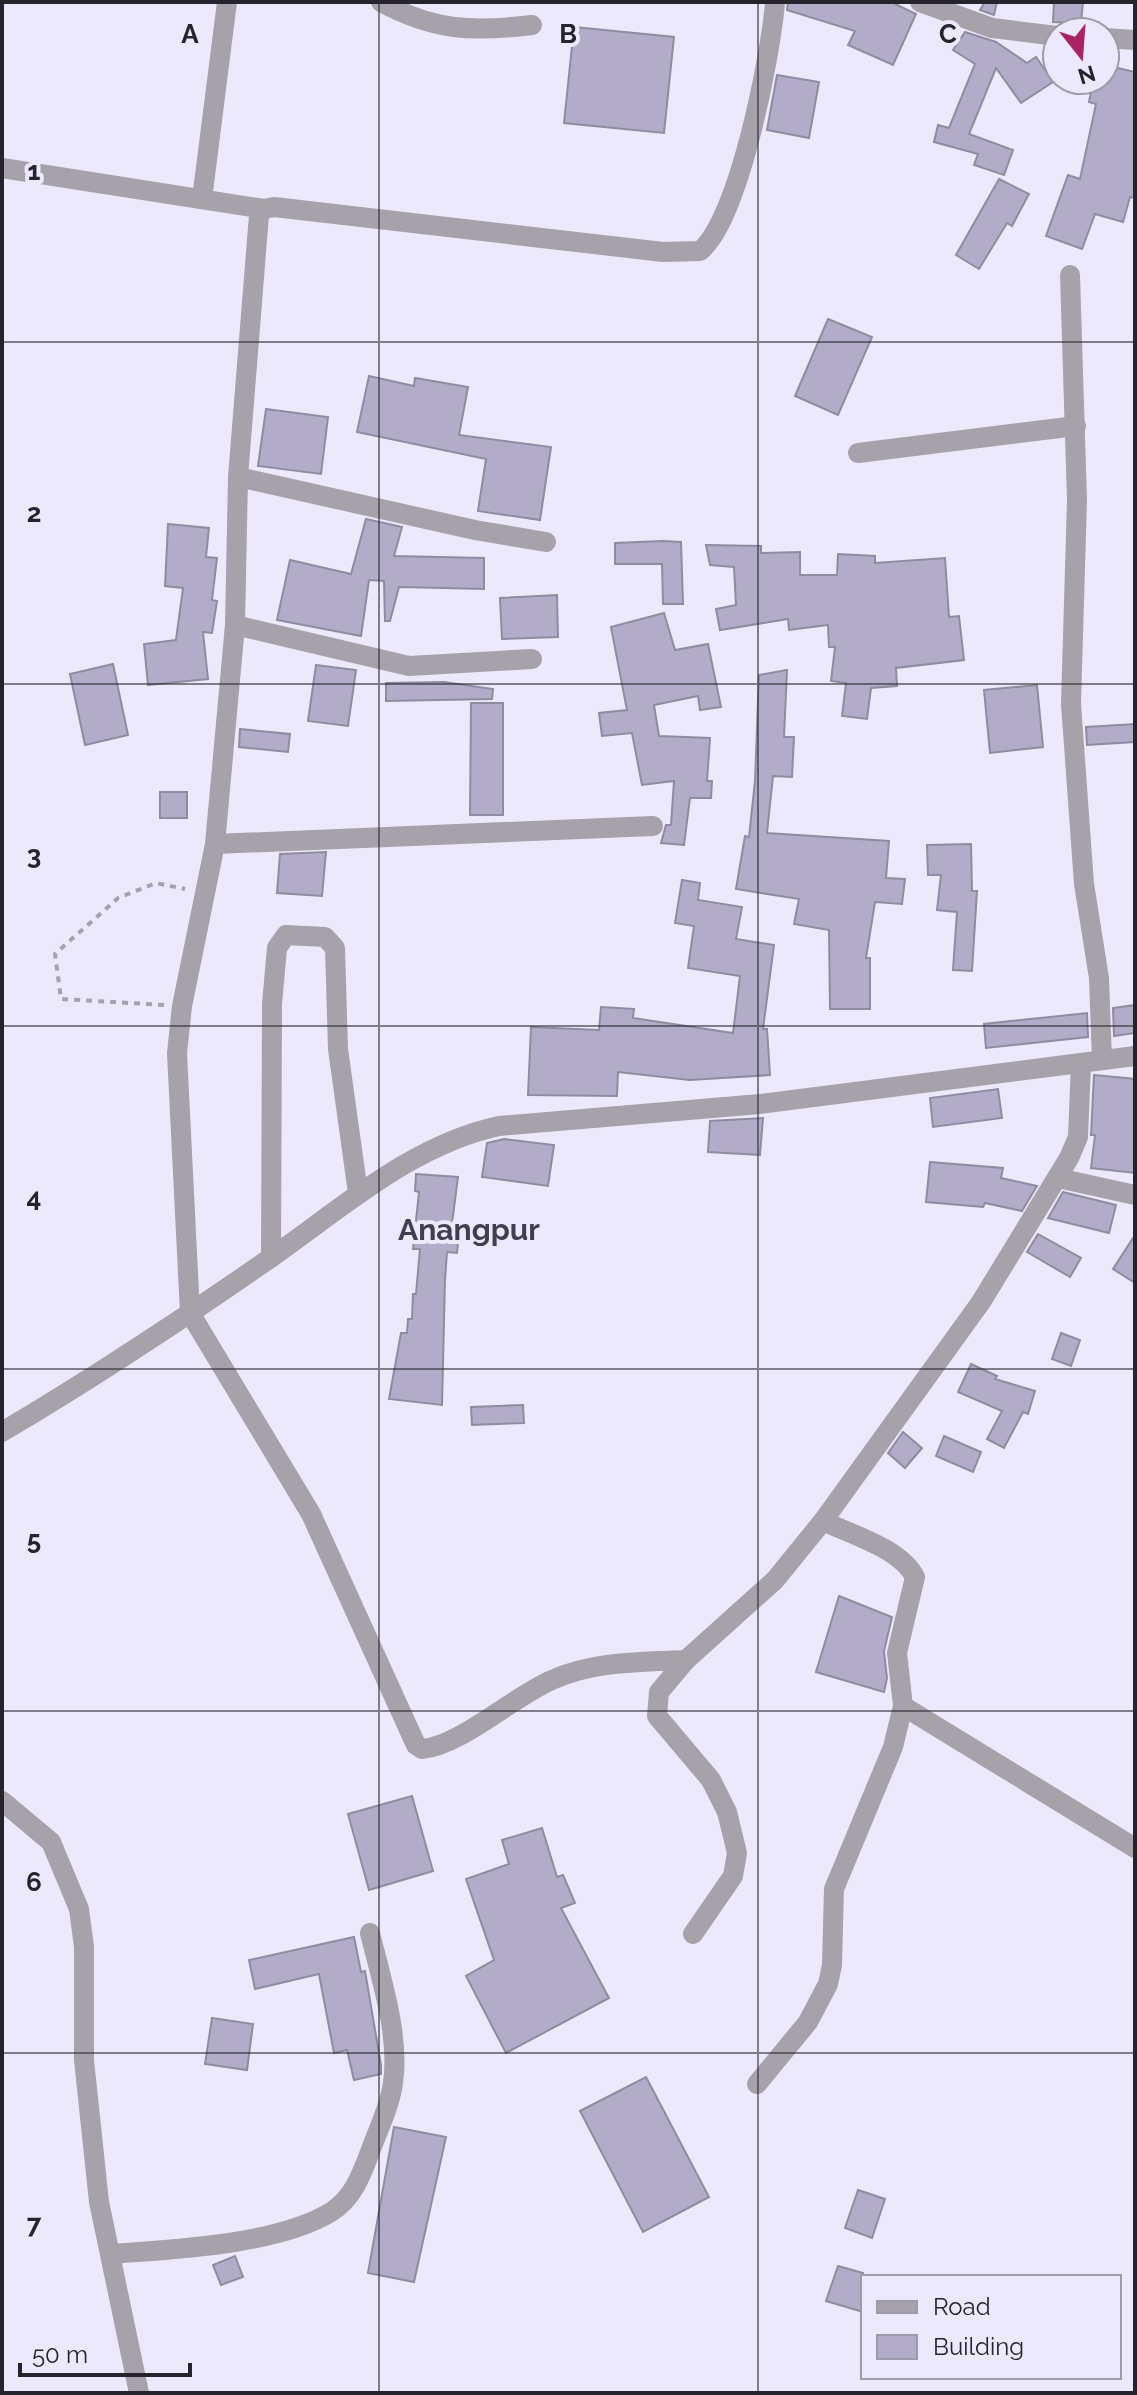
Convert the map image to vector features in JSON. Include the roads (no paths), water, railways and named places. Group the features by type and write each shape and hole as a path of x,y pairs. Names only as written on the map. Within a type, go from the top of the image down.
{"street":[{"path":"202,199 227,2"},
{"path":"381,2 427,22 456,30 532,25"},
{"path":"2,168 264,209 406,220 663,252 700,251 715,236 754,127 766,72 775,2"},
{"path":"920,2 992,28 1041,34"},
{"path":"264,209 256,225 238,477 235,625 215,844 182,1006 177,1099 190,1313 311,1514 416,1745 422,1749 440,1744 512,1699 571,1673 623,1663 686,1660"},
{"path":"1070,275 1077,566 1071,704 1084,884 1099,978 1102,1060"},
{"path":"858,453 1076,426"},
{"path":"238,477 475,530 546,542"},
{"path":"235,625 409,666 532,659"},
{"path":"215,844 653,826"},
{"path":"271,1258 272,1004 277,948 286,935 325,937 335,948 338,1049 358,1193"},
{"path":"2,1432 118,1362 271,1258 358,1193 450,1141 499,1126 674,1113 1135,1056"},
{"path":"693,1934 733,1876 737,1853 727,1812 711,1780 657,1716 659,1692 686,1660 775,1580 823,1521 981,1302 1058,1178 1078,1137 1081,1064"},
{"path":"1058,1178 1135,1195"},
{"path":"757,2084 821,2003 832,1965 834,1889 893,1747 903,1706 897,1653 915,1577 904,1563 889,1553 823,1521"},
{"path":"903,1706 1135,1848"},
{"path":"2,1801 51,1842 79,1909 84,1947 84,2060 99,2202 139,2393"},
{"path":"111,2254 238,2240 293,2227 330,2212 349,2197 359,2180 393,2084 390,2027 370,1933"}],"district":[{"name":"Anangpur","path":"469,1229"}]}
